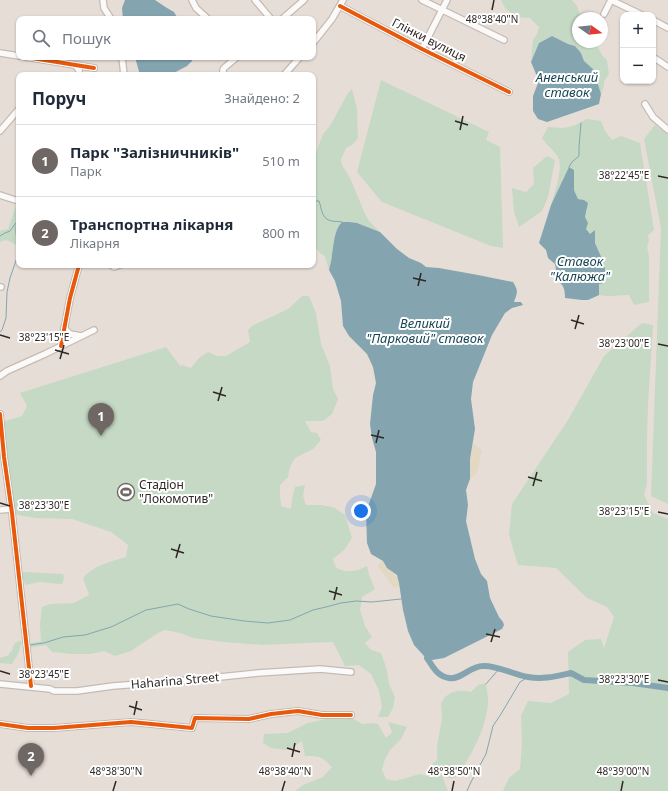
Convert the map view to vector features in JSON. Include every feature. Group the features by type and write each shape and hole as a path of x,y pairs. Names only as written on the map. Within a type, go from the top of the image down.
{"street":[{"path":"103,0 104,8 109,16"},
{"path":"192,0 196,8 205,16"},
{"path":"255,0 268,16"},
{"path":"285,16 304,0"},
{"path":"422,0 504,40"},
{"path":"422,49 447,0"},
{"path":"605,12 611,0 636,12"},
{"path":"316,39 332,19 342,3"},
{"name":"Глінки вулиця","path":"342,3 422,49 509,92"},
{"path":"656,22 668,28"},
{"path":"0,53 16,56"},
{"path":"656,59 668,67"},
{"path":"44,60 94,68"},
{"path":"122,60 124,72"},
{"path":"223,72 224,68 233,60"},
{"path":"287,72 297,60"},
{"path":"75,65 79,72"},
{"path":"645,104 653,117 668,130"},
{"path":"0,131 16,112"},
{"path":"0,195 15,200"},
{"path":"61,346 70,298 78,268"},
{"path":"64,328 70,334 82,336"},
{"path":"0,376 7,371 94,330"},
{"path":"0,414 2,457 11,509 31,686"},
{"path":"0,510 11,509"},
{"name":"Haharina Street","path":"0,684 31,686 54,691 78,691 113,686 273,672 320,669 352,672"},
{"path":"0,724 28,728 54,728 131,722 192,728 195,718 249,719 271,714 298,711 322,715 351,715"}],"green space":[{"path":"501,0 572,0 577,6 579,12 572,12 572,45 552,36 539,43 531,62 533,40 539,27 530,18 516,17 505,8"},
{"path":"577,48 598,48 607,60 609,74 604,81 601,94 593,69 584,61 581,53"},
{"path":"381,80 489,132 486,140 500,147 503,248 491,246 382,202 357,172"},
{"path":"352,89 357,109 358,138 352,145 346,148 341,159 342,165 351,180 365,214 369,221 380,232 357,223 332,256 329,270 325,256 316,248 316,152 323,134 330,126 348,93"},
{"path":"587,119 601,121 605,131 612,140 621,136 640,143 654,230 648,235 649,240 647,247 649,256 649,302 634,305 629,295 599,295 599,284 606,273 603,261 595,243 595,230 590,234 586,229 585,217 587,211 584,200 578,199 574,190 574,170 569,167 551,206 559,174 560,162 556,154 542,138 548,127 563,128 573,126"},
{"path":"655,125 668,135 668,504 651,496 661,228 644,139"},
{"path":"547,156 555,160 548,197 542,211 519,227 514,212 512,188 526,192 534,184 533,168"},
{"path":"16,206 16,245 6,240 0,242 0,231 8,229"},
{"path":"302,296 309,296 316,313 321,344 330,366 333,389 338,399 332,414 323,421 305,421 311,432 317,433 321,440 313,449 295,458 290,467 288,477 280,485 281,506 291,509 295,487 305,485 303,496 306,505 322,505 335,508 345,515 352,538 345,549 333,559 336,568 345,571 355,571 367,566 375,589 362,597 360,610 365,626 372,637 365,643 371,650 381,653 387,670 389,684 395,697 393,708 388,717 378,717 382,707 379,691 371,674 359,665 345,666 333,642 262,645 193,638 180,633 165,630 131,651 115,656 104,651 90,654 52,652 46,645 28,648 28,644 41,641 40,624 42,607 50,604 74,603 89,595 83,578 97,567 126,557 128,545 111,532 72,519 36,518 18,515 13,512 2,422 22,416 27,406 20,393 166,347 181,367 181,365 191,368 199,358 208,352 217,356 226,356 250,342 248,330 252,326 288,309"},
{"path":"642,323 653,325 648,404 647,483 644,495 653,513 668,519 668,791 503,791 509,778 520,769 522,743 521,716 528,701 551,703 569,694 568,652 585,640 601,639 604,648 614,617 607,607 587,598 556,568 518,565 509,535 512,504 568,420 604,356"},
{"path":"22,572 63,574 64,578 62,584 38,582 26,585"},
{"path":"19,641 22,642 19,652 12,664 0,663 0,658 9,655 14,644"},
{"path":"485,683 488,702 485,722 472,752 455,778 447,778 442,776 448,791 295,791 303,785 323,777 332,767 320,757 305,756 302,741 288,750 271,748 263,743 264,734 288,733 308,723 336,717 352,718 362,724 378,724 386,738 392,732 388,722 407,727 401,739 390,750 385,759 382,770 386,779 395,781 420,774 431,777 441,775 432,764 437,760 437,746 442,719 441,703 450,693 459,691 471,692 478,685"}],"sand":[{"path":"473,443 482,451 477,473 470,479 470,459"},
{"path":"383,561 398,578 399,586 394,588 378,568 378,564"}],"water":[{"path":"125,0 155,0 174,12 176,16 123,16 122,8"},
{"name":"Аненський ставок","path":"552,36 572,45 572,48 577,48 581,53 584,61 593,69 601,94 599,104 547,122 538,119 533,111 533,96 538,83 531,62 539,43"},
{"path":"136,60 192,60 187,66 176,72 139,72"},
{"name":"Ставок \"Калюжа\"","path":"569,167 574,170 574,190 578,199 584,200 588,203 585,217 588,223 586,229 590,234 595,230 595,243 603,261 606,273 604,283 599,284 599,295 588,300 565,298 564,288 561,283 556,280 557,275 555,264 548,258 546,250 539,243 551,205"},
{"name":"Великий \"Парковий\" ставок","path":"342,222 357,223 380,232 397,249 409,258 426,267 439,268 513,282 517,292 514,302 521,302 523,305 512,308 505,313 492,335 473,382 471,399 475,429 470,459 470,479 466,490 468,505 466,521 475,559 481,574 487,581 490,598 504,625 502,629 444,658 432,660 424,656 414,645 408,631 397,575 387,568 383,561 371,554 367,543 366,512 376,484 376,452 370,424 373,395 376,383 373,367 367,354 349,336 343,326 341,301 335,281 329,270 337,229"}],"waterway":[{"path":"569,167 579,156 581,123"},
{"path":"316,201 319,201 322,213 328,220 342,222"},
{"path":"0,236 10,231 16,223"},
{"path":"16,224 16,232"},
{"path":"0,332 6,318 7,292 16,261"},
{"path":"29,645 44,643 63,637 85,635 111,627 146,610 178,604 211,616 268,623 290,620 313,610 341,603 401,599"},
{"path":"427,658 438,673 449,678 458,677 474,668 488,666 534,678 571,673 584,680 633,683 668,688"},
{"path":"486,684 499,669"},
{"path":"467,791 486,754 493,726 520,682 528,677"}],"cycle path":[{"path":"340,6 509,92"},
{"path":"45,60 94,68"},
{"path":"61,346 70,298 78,268"},
{"path":"0,414 31,686"},
{"path":"0,724 28,728 54,728 131,722 192,728 195,718 249,719 271,714 298,711 322,715 351,715"}],"place":[{"name":"Парк \"Залізничників\"","path":"101,436"},
{"name":"Стадіон \"Локомотив\"","path":"126,492"},
{"name":"Транспортна лікарня","path":"31,776"}]}
